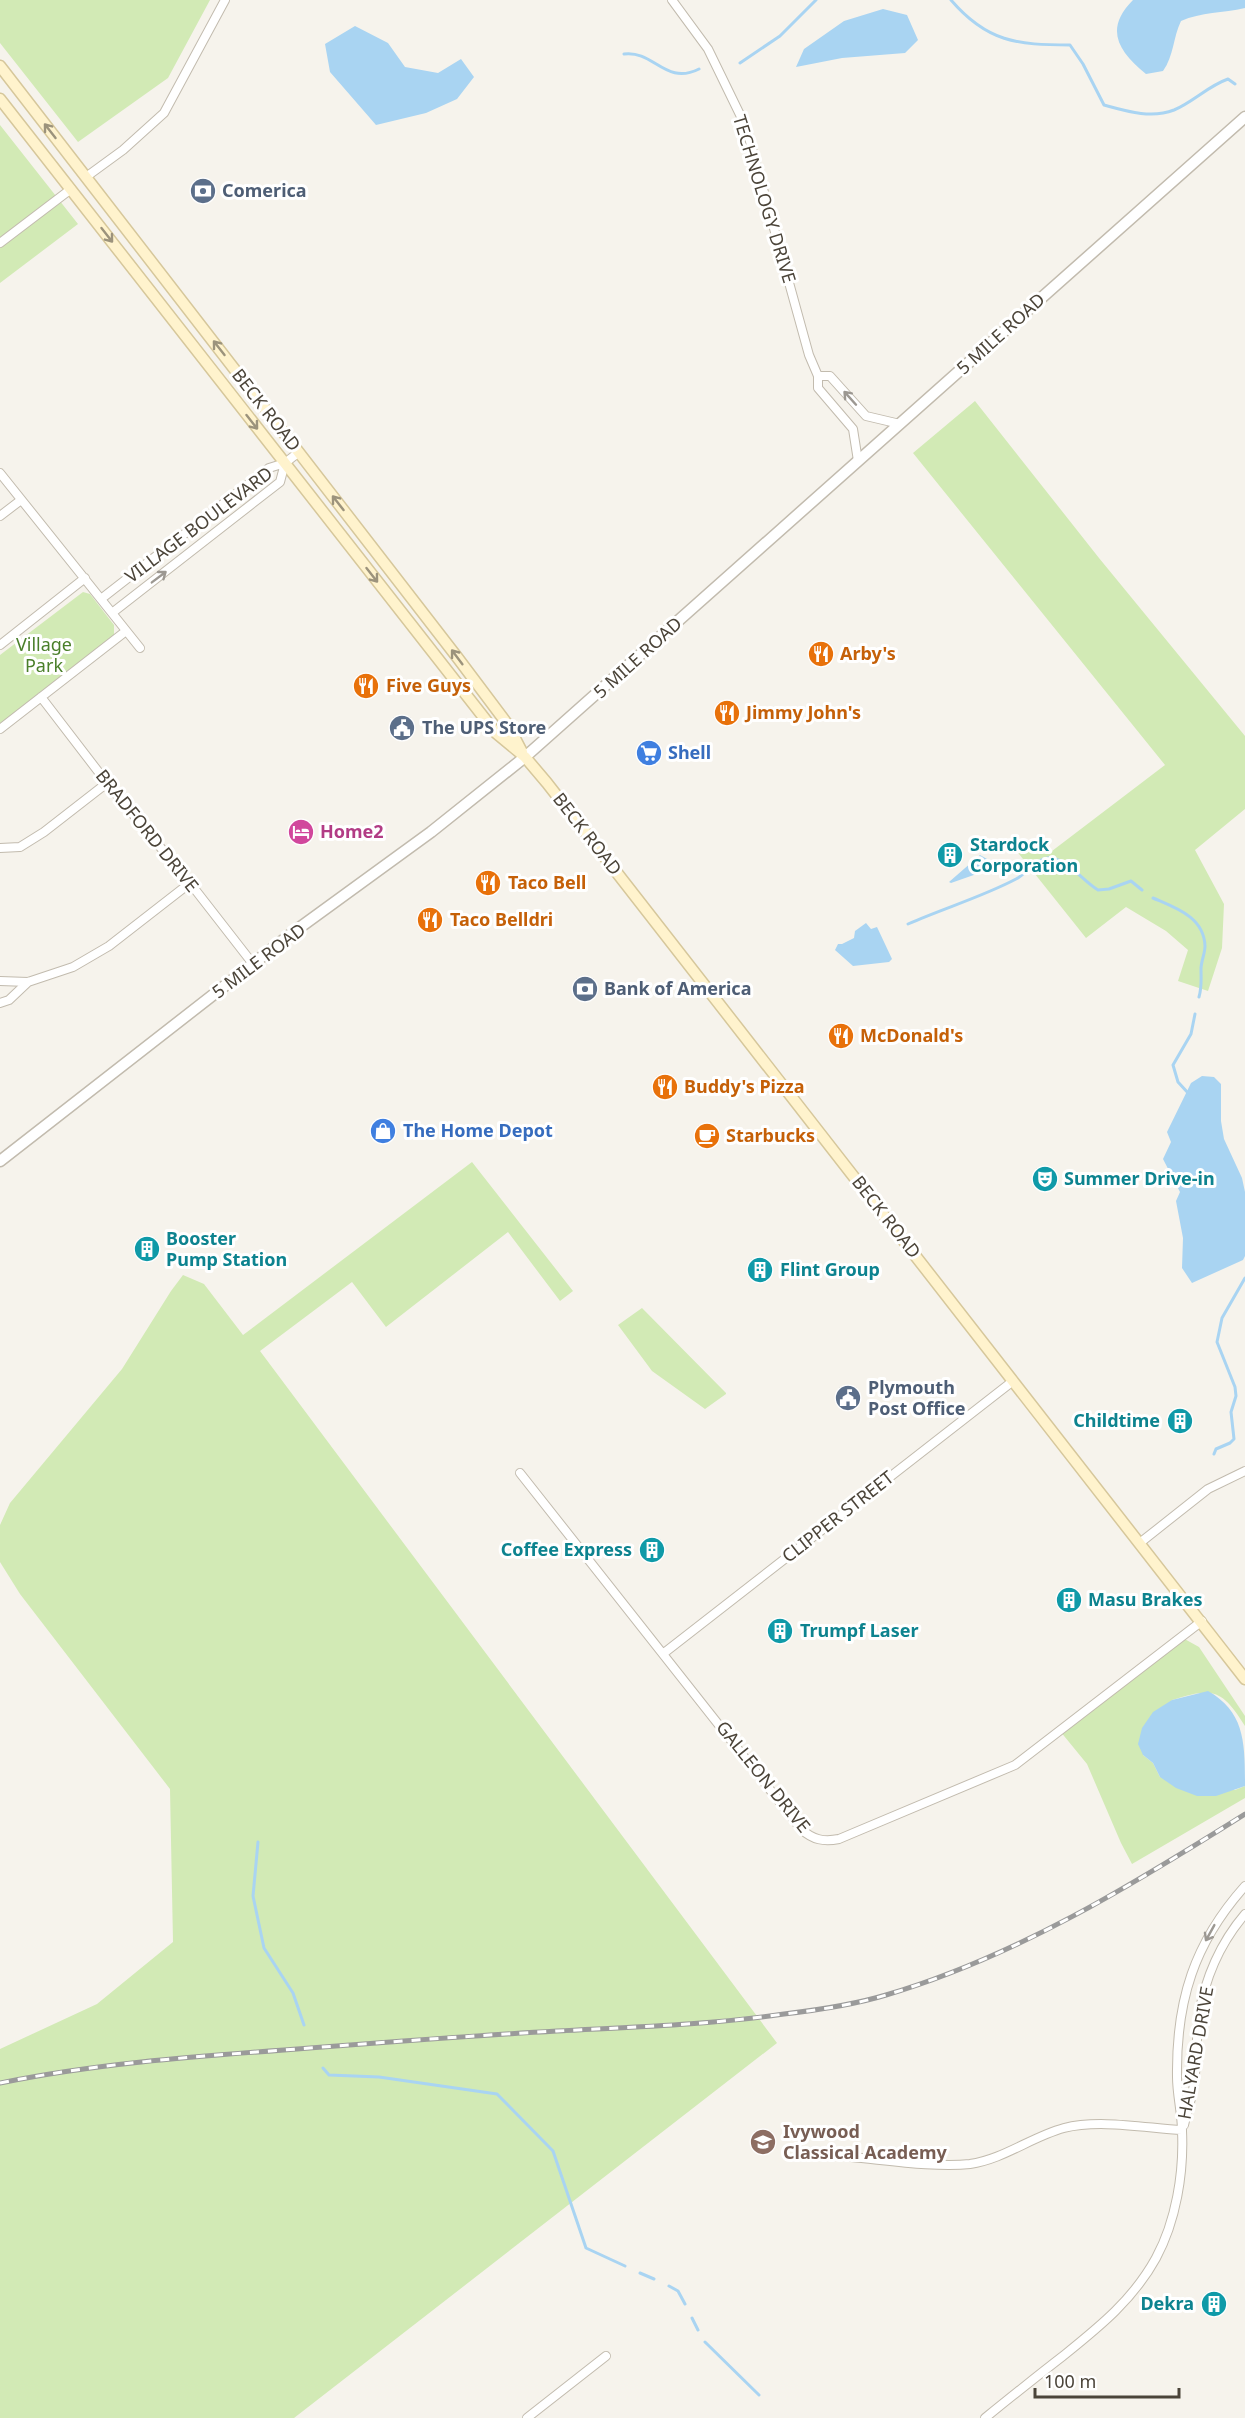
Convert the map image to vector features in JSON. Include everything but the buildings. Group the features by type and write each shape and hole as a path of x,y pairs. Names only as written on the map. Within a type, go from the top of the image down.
{"main road":[{"name":"BECK ROAD","path":"0,66 508,725 525,757 810,1118 1245,1678"},
{"name":"BECK ROAD","path":"0,99 496,733 525,757"}],"street":[{"path":"86,177 123,150 164,113 225,0"},
{"name":"TECHNOLOGY DRIVE","path":"672,0 708,49 746,127 809,355 818,376 818,388 853,429 858,461"},
{"name":"5 MILE ROAD","path":"0,1161 253,964 423,838 525,757 1245,117"},
{"path":"0,243 71,189"},
{"path":"818,376 830,376 866,416 900,424"},
{"path":"285,463 299,452"},
{"name":"VILLAGE BOULEVARD","path":"101,599 269,468 285,463"},
{"name":"VILLAGE BOULEVARD","path":"112,613 280,482 285,463"},
{"path":"0,473 140,648"},
{"path":"0,516 21,500"},
{"path":"0,645 85,579"},
{"path":"0,729 126,631"},
{"name":"BRADFORD DRIVE","path":"41,697 106,783 190,883 253,964"},
{"path":"0,848 20,847 44,832 106,783"},
{"path":"0,981 28,982 73,967 109,946 190,883"},
{"path":"0,1004 9,1000 28,982"},
{"name":"CLIPPER STREET","path":"664,1653 1013,1381"},
{"path":"1141,1542 1208,1489 1245,1471"},
{"name":"GALLEON DRIVE","path":"520,1473 801,1829 814,1838 830,1841 1015,1765 1202,1621"},
{"name":"HALYARD DRIVE","path":"985,2418 1109,2319 1148,2273 1167,2234 1174,2210 1182,2163 1182,2130 1176,2078 1179,2027 1185,1990 1211,1930 1245,1886"},
{"name":"HALYARD DRIVE","path":"1182,2130 1194,2083 1199,2015 1203,1996 1211,1970 1227,1939 1245,1914"},
{"path":"851,2157 966,2164 998,2157 1054,2131 1072,2126 1182,2130"},
{"path":"527,2418 606,2356"}],"green space":[{"path":"0,0 210,0 168,78 78,142 0,43"},
{"path":"0,125 78,224 0,283"},
{"path":"975,401 1099,558 1245,736 1245,809 1195,850 1224,904 1222,948 1208,991 1178,981 1188,950 1166,931 1126,907 1086,938 1011,844 1052,851 1165,765 913,453"},
{"name":"Village Park","path":"83,592 90,594 114,625 114,636 0,725 0,655"},
{"path":"472,1162 573,1291 560,1301 508,1232 386,1327 352,1282 260,1351 777,2043 294,2418 0,2418 0,2049 97,2004 173,1942 170,1789 20,1594 0,1562 0,1525 10,1503 122,1369 183,1275 204,1284 243,1335"},
{"path":"642,1308 726,1394 705,1409 652,1371 618,1325"},
{"path":"1181,1637 1199,1647 1245,1716 1245,1726 1223,1698 1207,1693 1186,1696 1172,1700 1143,1755 1153,1763 1160,1777 1235,1790 1245,1786 1245,1798 1132,1864 1087,1764 1060,1731"}],"water":[{"path":"1133,0 1245,0 1245,8 1204,14 1181,21 1167,65 1163,71 1146,74 1128,57 1118,39 1119,21"},
{"path":"883,9 907,15 918,40 905,53 842,58 796,67 804,49 844,21"},
{"path":"355,26 388,43 405,67 438,73 461,59 474,77 457,99 426,113 376,125 330,72 325,44"},
{"path":"980,855 994,863 988,870 949,882"},
{"path":"866,923 871,929 877,927 892,959 889,962 853,966 835,950 838,944 854,938 855,931"},
{"path":"1202,1076 1214,1077 1221,1084 1221,1121 1224,1139 1242,1178 1245,1192 1245,1256 1243,1260 1192,1283 1182,1268 1183,1238 1176,1201 1180,1192 1163,1159 1171,1142 1167,1132 1191,1083"},
{"path":"1208,1691 1220,1699 1236,1719 1243,1743 1245,1786 1216,1796 1197,1796 1176,1788 1160,1777 1153,1763 1143,1755 1138,1744 1142,1728 1153,1712 1172,1700"}],"waterway":[{"path":"740,63 780,36 816,0"},
{"path":"951,0 964,14 990,33 1019,42 1070,45 1083,64 1104,105 1139,113 1165,113 1181,107 1228,79 1235,84"},
{"path":"624,54 644,57 668,71 677,73 699,69"},
{"path":"908,924 1020,877 1038,862 1047,858 1065,863 1098,890 1109,889 1131,881 1142,890"},
{"path":"1153,898 1187,915 1200,928 1205,946 1199,997"},
{"path":"1189,1094 1178,1082 1173,1065 1191,1034 1195,1014"},
{"path":"1214,1454 1216,1449 1234,1439 1231,1412 1236,1396 1235,1387 1217,1342 1222,1318 1245,1278"},
{"path":"258,1842 253,1896 264,1948 293,1993 304,2025"},
{"path":"323,2068 329,2075 379,2077 497,2094 553,2151 586,2248 625,2266"},
{"path":"640,2273 654,2279"},
{"path":"669,2286 678,2291 685,2304"},
{"path":"692,2318 698,2330"},
{"path":"705,2342 759,2395"}],"railway":[{"path":"0,2083 106,2066 177,2059 455,2037 699,2023 756,2018 861,2002 934,1979 1026,1940 1116,1892 1245,1814"}],"place":[{"name":"Comerica","path":"203,191"},
{"name":"Arby's","path":"821,654"},
{"name":"Five Guys","path":"366,686"},
{"name":"Jimmy John's","path":"727,713"},
{"name":"The UPS Store","path":"402,728"},
{"name":"Shell","path":"649,753"},
{"name":"Home2","path":"301,832"},
{"name":"Stardock Corporation","path":"950,855"},
{"name":"Taco Bell","path":"488,883"},
{"name":"Taco Belldri","path":"430,920"},
{"name":"Bank of America","path":"585,989"},
{"name":"McDonald's","path":"841,1036"},
{"name":"Buddy's Pizza","path":"665,1087"},
{"name":"The Home Depot","path":"383,1131"},
{"name":"Starbucks","path":"707,1136"},
{"name":"Summer Drive-in","path":"1045,1179"},
{"name":"Booster Pump Station","path":"147,1249"},
{"name":"Flint Group","path":"760,1270"},
{"name":"Plymouth Post Office","path":"848,1398"},
{"name":"Childtime","path":"1180,1421"},
{"name":"Coffee Express","path":"652,1550"},
{"name":"Masu Brakes","path":"1069,1600"},
{"name":"Trumpf Laser","path":"780,1631"},
{"name":"Ivywood Classical Academy","path":"763,2142"},
{"name":"Dekra","path":"1214,2304"}]}
